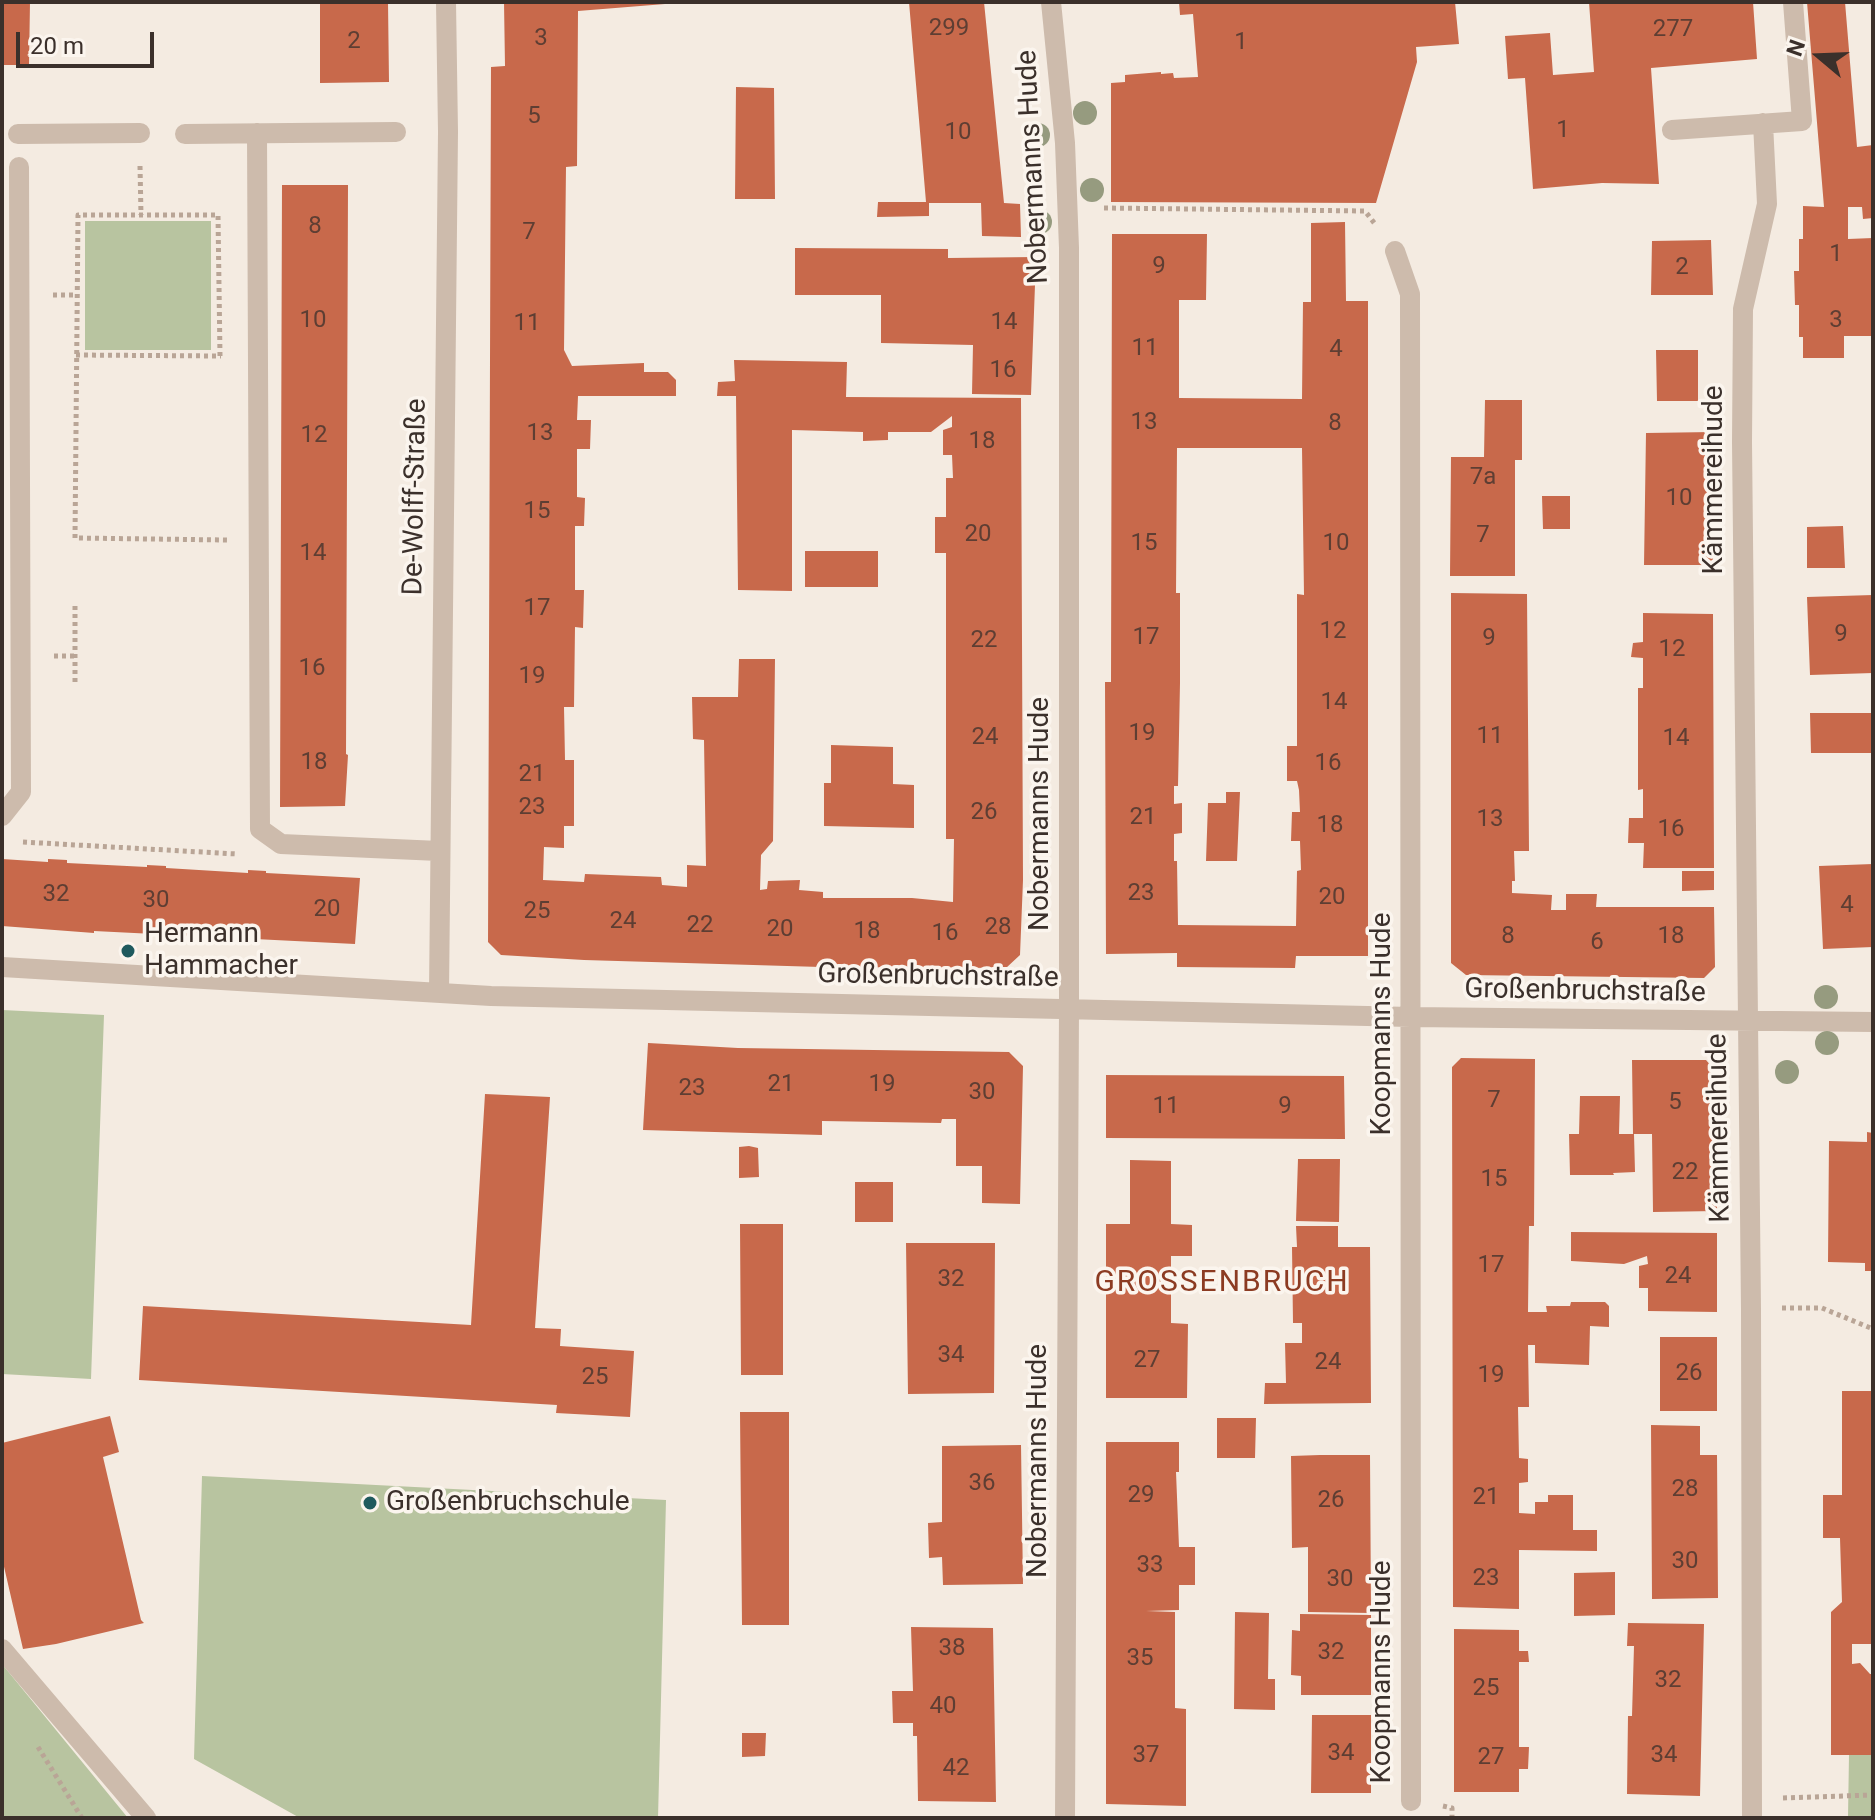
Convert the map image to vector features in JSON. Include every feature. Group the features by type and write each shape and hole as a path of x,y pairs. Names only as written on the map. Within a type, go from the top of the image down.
{"street":[{"name":"De-Wolff-Straße","path":"439,993 448,132 446,2"},
{"name":"Nobermanns Hude","path":"1051,2 1065,143 1069,248 1065,1818"},
{"path":"1672,130 1802,121 1793,2"},
{"name":"Kämmereihude","path":"1753,1809 1743,309 1767,204 1763,123"},
{"path":"185,134 396,132"},
{"path":"18,134 140,133"},
{"path":"257,133 260,829 281,844 439,851"},
{"path":"2,816 21,792 19,167"},
{"name":"Koopmanns Hude","path":"1395,251 1410,294 1411,1801"},
{"name":"Großenbruchstraße","path":"2,967 439,993 1411,1017 1873,1022"},
{"path":"2,1649 146,1818"}],"path":[{"path":"140,172 141,215"},
{"path":"1104,208 1365,211 1395,251"},
{"path":"220,356 218,215 78,215 75,538 259,540"},
{"path":"76,355 258,356"},
{"path":"75,606 75,682"},
{"path":"18,842 252,855"},
{"path":"1751,1309 1822,1308 1873,1329"},
{"path":"1753,1809 1873,1795"}],"green space":[{"path":"85,221 211,221 211,350 85,350"},
{"path":"2,1010 104,1015 91,1379 2,1374"},
{"path":"202,1476 666,1500 658,1818 300,1818 194,1759"},
{"path":"2,1664 128,1818 2,1818"},
{"path":"1849,1755 1873,1755 1873,1817 1848,1817"}],"building":[{"path":"2,2 30,2 29,65 2,65"},
{"path":"320,2 388,2 389,82 320,83"},
{"path":"504,2 665,2 578,11 577,166 566,167 564,350 572,366 644,363 644,372 668,372 676,380 676,396 578,396 577,420 591,420 590,449 577,449 577,497 585,498 584,526 575,526 575,590 584,590 583,628 575,627 574,707 564,707 565,760 574,760 574,826 564,826 564,848 544,847 543,880 584,882 585,874 661,877 662,885 687,887 687,865 706,866 704,740 693,739 692,697 738,697 739,659 775,659 773,841 761,855 760,890 767,889 768,881 800,880 799,890 823,892 823,898 912,898 953,902 954,839 946,839 946,553 935,553 935,517 946,517 946,478 953,478 952,455 943,455 943,430 952,427 952,416 931,432 888,432 888,440 863,441 863,432 792,430 792,591 738,590 736,396 717,396 718,382 735,381 734,360 847,362 846,397 1021,398 1023,880 1020,955 1006,968 821,967 584,960 501,955 488,942 491,67 505,66"},
{"path":"909,2 984,2 1004,203 1020,204 1021,237 982,236 981,203 929,203 929,216 877,217 878,202 926,202"},
{"path":"1179,2 1455,2 1459,44 1416,47 1417,62 1376,203 1111,202 1111,83 1125,82 1125,75 1161,72 1173,73 1174,78 1198,77 1193,14 1180,15"},
{"path":"1589,2 1753,2 1757,59 1651,68 1659,184 1602,183 1533,189 1525,78 1508,79 1505,36 1550,33 1553,75 1594,72"},
{"path":"1807,2 1845,2 1857,147 1873,145 1873,218 1863,219 1862,207 1848,207 1848,239 1873,238 1873,336 1844,336 1844,358 1803,358 1803,337 1799,337 1799,305 1795,305 1794,271 1799,271 1803,206 1824,207"},
{"path":"736,87 774,88 775,199 735,199"},
{"path":"282,185 348,185 348,755 345,806 280,807"},
{"path":"1345,222 1346,301 1368,301 1368,956 1296,956 1295,968 1177,967 1177,953 1106,954 1105,682 1111,682 1112,234 1207,234 1206,300 1179,300 1179,398 1302,399 1303,302 1311,302 1311,223","holes":["1177,448 1302,448 1304,595 1297,594 1297,746 1287,746 1287,781 1297,781 1299,790 1300,812 1292,812 1291,841 1300,841 1296,926 1178,925 1174,834 1182,833 1182,803 1174,804 1174,786 1178,786 1180,683 1180,593 1176,593"]},
{"path":"1711,240 1713,295 1651,295 1652,241"},
{"path":"795,248 948,249 948,258 1036,257 1031,395 972,394 973,345 881,343 881,295 795,295"},
{"path":"1656,350 1698,350 1698,401 1657,401"},
{"path":"1485,400 1522,400 1522,460 1515,460 1515,576 1450,576 1451,457 1484,457"},
{"path":"1713,432 1713,565 1644,565 1646,433"},
{"path":"1542,496 1570,496 1570,529 1543,529"},
{"path":"1843,526 1845,568 1807,568 1807,527"},
{"path":"805,551 878,551 878,587 805,587"},
{"path":"1451,593 1527,594 1529,851 1514,851 1515,881 1512,881 1512,893 1552,895 1551,910 1566,910 1566,894 1597,894 1596,907 1714,907 1715,967 1704,978 1466,975 1451,963"},
{"path":"1873,595 1873,673 1810,675 1807,597"},
{"path":"1643,613 1713,614 1714,868 1643,868 1644,843 1628,843 1629,818 1643,818 1643,789 1638,790 1638,688 1643,688 1643,658 1631,657 1633,643 1643,642"},
{"path":"1810,713 1873,713 1873,753 1811,753"},
{"path":"831,745 893,747 893,784 914,785 914,828 824,826 824,783 831,783"},
{"path":"1226,792 1240,792 1237,861 1206,861 1208,803 1226,803"},
{"path":"2,859 67,860 67,863 360,878 355,944 2,926"},
{"path":"1873,864 1873,947 1823,949 1819,866"},
{"path":"1682,871 1714,871 1714,890 1682,891"},
{"path":"648,1043 738,1048 1009,1052 1023,1066 1020,1204 982,1203 982,1166 956,1166 956,1119 942,1119 941,1123 822,1121 822,1135 643,1130"},
{"path":"1461,1058 1535,1059 1534,1226 1529,1226 1528,1312 1547,1312 1546,1306 1570,1306 1571,1302 1605,1302 1609,1306 1609,1327 1590,1326 1589,1365 1535,1363 1535,1345 1528,1345 1529,1407 1518,1407 1519,1458 1528,1459 1528,1482 1519,1483 1519,1513 1535,1514 1535,1502 1548,1502 1548,1495 1573,1495 1573,1530 1597,1530 1597,1551 1519,1550 1519,1609 1453,1607 1452,1067"},
{"path":"1632,1060 1706,1060 1717,1073 1717,1211 1653,1212 1652,1134 1634,1134 1635,1172 1570,1175 1569,1134 1579,1134 1580,1096 1620,1096 1619,1134 1633,1134"},
{"path":"1106,1075 1344,1076 1345,1139 1106,1138"},
{"path":"485,1094 550,1097 535,1328 561,1329 560,1346 634,1351 630,1417 556,1413 557,1405 139,1380 143,1306 471,1325"},
{"path":"1867,1132 1873,1133 1873,1271 1865,1271 1865,1263 1828,1262 1829,1141 1867,1142"},
{"path":"739,1147 758,1148 759,1177 739,1178"},
{"path":"1298,1159 1340,1159 1339,1222 1296,1221"},
{"path":"1130,1160 1171,1161 1171,1224 1192,1225 1192,1256 1171,1256 1171,1323 1188,1324 1187,1398 1106,1398 1106,1224 1130,1224"},
{"path":"855,1182 893,1182 893,1222 855,1222"},
{"path":"740,1224 783,1224 783,1375 741,1375"},
{"path":"1296,1226 1338,1226 1338,1247 1370,1247 1371,1403 1264,1404 1265,1383 1286,1383 1285,1343 1302,1343 1302,1323 1293,1323 1292,1247 1297,1247"},
{"path":"1571,1232 1717,1233 1717,1312 1648,1311 1648,1288 1639,1288 1639,1266 1648,1264 1647,1256 1624,1264 1571,1261"},
{"path":"906,1243 995,1243 994,1393 908,1394"},
{"path":"1660,1337 1717,1337 1717,1411 1660,1411"},
{"path":"1842,1391 1873,1391 1873,1644 1852,1644 1852,1664 1860,1663 1873,1674 1873,1755 1831,1755 1831,1612 1842,1602 1840,1538 1823,1538 1823,1495 1842,1495"},
{"path":"740,1412 789,1412 789,1625 742,1625"},
{"path":"110,1416 119,1452 103,1457 144,1623 23,1649 2,1558 2,1443"},
{"path":"1217,1418 1256,1418 1255,1458 1217,1458"},
{"path":"1651,1425 1700,1426 1700,1455 1717,1455 1718,1598 1652,1599"},
{"path":"1106,1442 1179,1442 1179,1472 1176,1472 1179,1547 1195,1547 1195,1585 1179,1585 1179,1610 1146,1611 1175,1612 1175,1708 1186,1709 1186,1806 1106,1804"},
{"path":"1021,1445 1023,1584 943,1585 942,1557 929,1558 928,1523 942,1522 942,1446"},
{"path":"1370,1455 1371,1613 1308,1612 1308,1547 1292,1548 1291,1456"},
{"path":"1615,1572 1615,1615 1574,1616 1574,1573"},
{"path":"1235,1612 1269,1613 1268,1679 1275,1679 1275,1710 1234,1709"},
{"path":"1300,1614 1371,1615 1371,1695 1301,1695 1301,1676 1291,1675 1292,1630 1300,1631"},
{"path":"1628,1623 1704,1624 1700,1796 1627,1794 1628,1716 1632,1716 1634,1646 1627,1646"},
{"path":"911,1627 993,1628 996,1802 918,1801 917,1736 913,1736 913,1723 893,1723 892,1691 913,1691"},
{"path":"1454,1629 1519,1630 1519,1651 1528,1651 1529,1662 1519,1662 1519,1747 1529,1747 1528,1769 1519,1769 1519,1792 1454,1792"},
{"path":"1312,1715 1371,1715 1371,1793 1311,1793"},
{"path":"742,1733 766,1733 765,1756 742,1757"}],"place":[{"name":"Hermann Hammacher","path":"128,951"},
{"name":"Großenbruchschule","path":"370,1503"}],"district":[{"name":"GROSSENBRUCH","path":"1222,1283"}]}
